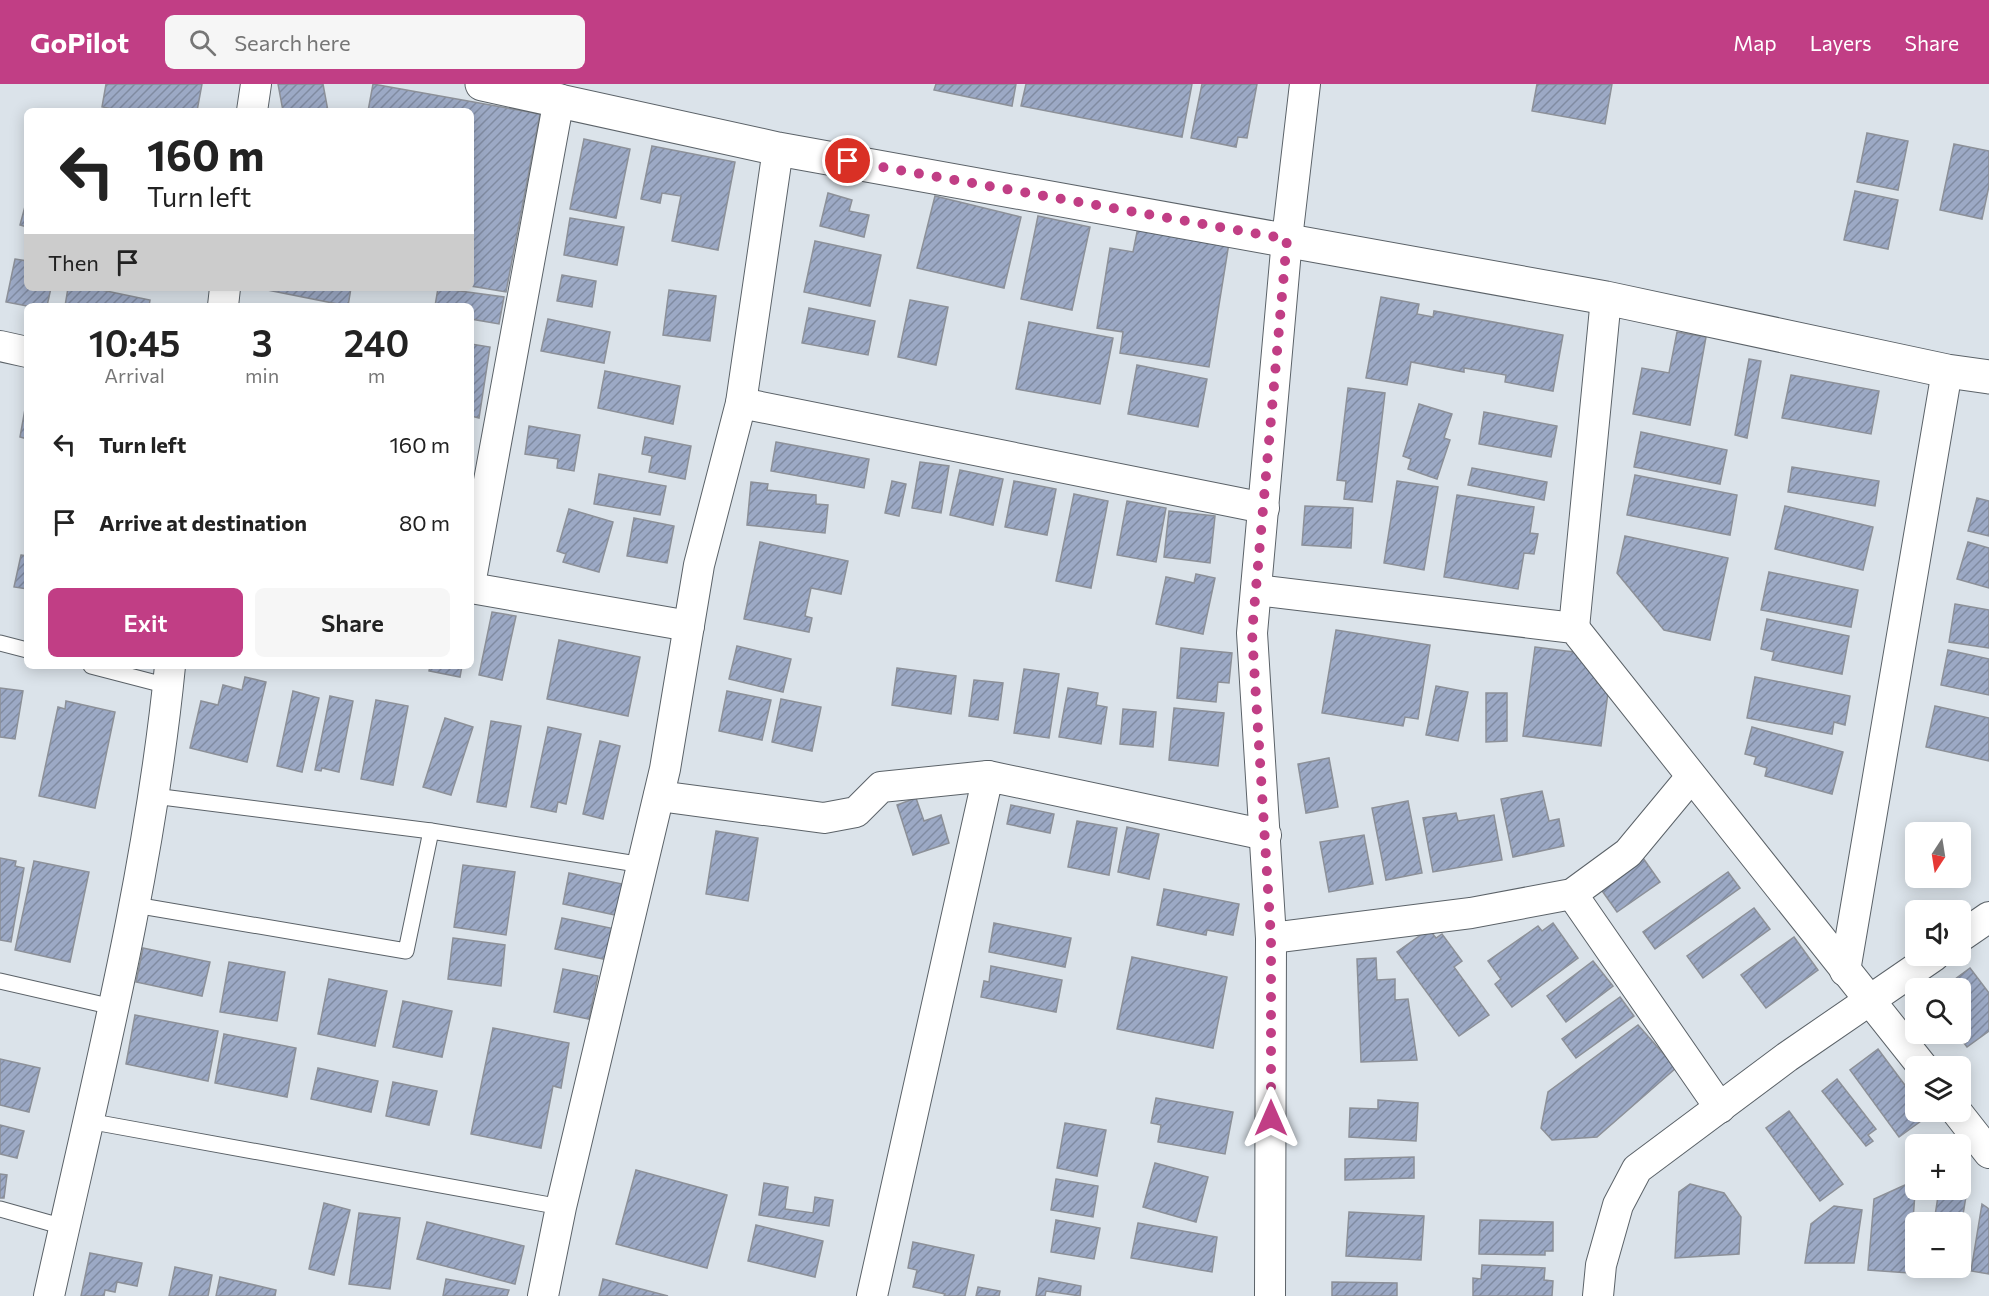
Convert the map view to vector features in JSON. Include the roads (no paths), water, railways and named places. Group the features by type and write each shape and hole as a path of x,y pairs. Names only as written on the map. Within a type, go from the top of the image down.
{"street":[{"path":"252,108 256,84"},
{"path":"482,84 778,148 1606,298 1947,371 1989,377"},
{"path":"1270,1296 1271,938 1252,633 1287,239 1305,84"},
{"path":"474,563 559,99"},
{"path":"543,1296 561,1208 659,796 699,565 741,403 778,148"},
{"path":"1606,298 1574,628 1845,972 1871,999 1914,1056"},
{"path":"0,346 24,351"},
{"path":"1845,972 1947,371"},
{"path":"741,403 1264,508"},
{"path":"474,589 689,626"},
{"path":"1256,590 1574,628"},
{"path":"49,1296 135,905 154,796 169,676"},
{"path":"659,796 824,818 856,812 881,787 988,776 1266,836"},
{"path":"872,1296 988,776"},
{"path":"1271,938 1470,912 1572,894 1628,853 1691,777"},
{"path":"1572,894 1720,1107"},
{"path":"1971,929 1989,917"},
{"path":"1598,1296 1601,1265 1618,1205 1637,1169 1720,1107 1919,966"},
{"path":"1965,1122 1989,1154"}],"lane":[{"path":"0,643 24,649"},
{"path":"114,669 169,676"},
{"path":"154,796 431,831 643,865"},
{"path":"135,905 406,951 431,831"},
{"path":"0,981 113,1007"},
{"path":"88,1121 561,1208"},
{"path":"0,1209 64,1227"}]}
